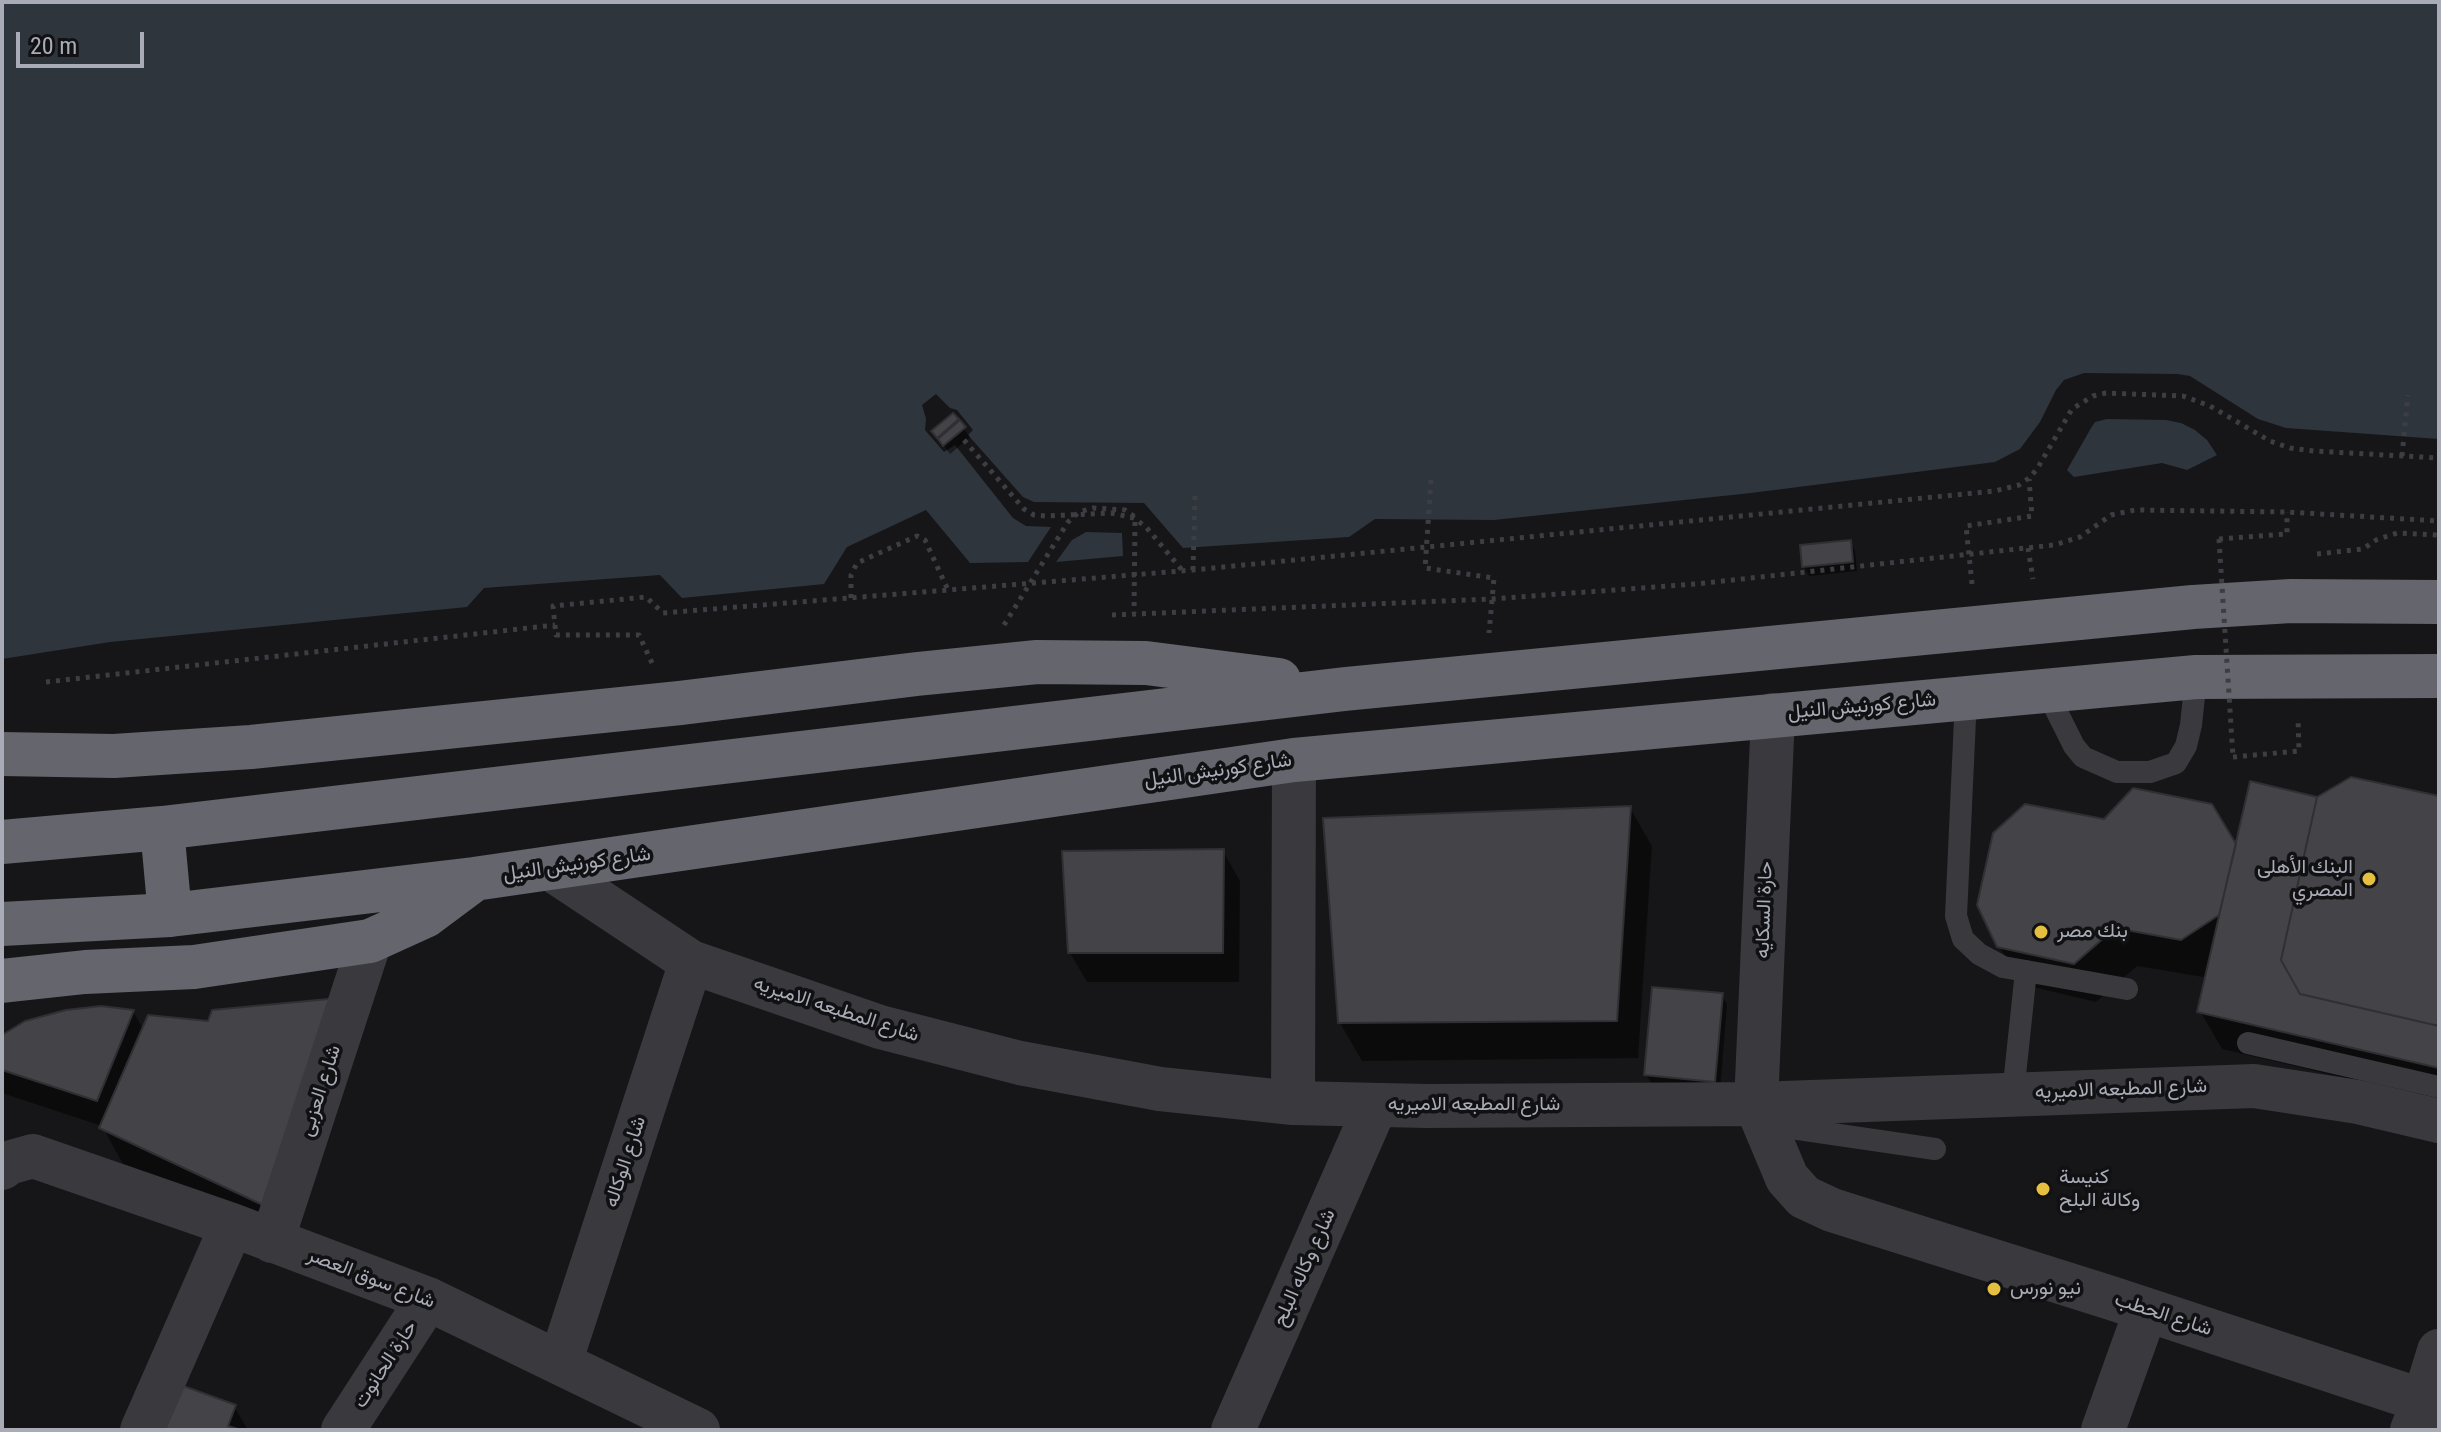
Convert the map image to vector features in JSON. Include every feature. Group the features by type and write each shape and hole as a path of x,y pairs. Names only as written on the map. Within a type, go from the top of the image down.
{"highway":[{"path":"2,842 162,828 1485,675 2193,607 2291,601 2439,602"},
{"path":"2,754 114,756 251,747 1037,662 1146,663 1345,689"},
{"name":"شارع كورنيش النيل","path":"2,924 170,915 474,879 1294,760 2196,677 2439,676"},
{"path":"162,828 170,915"},
{"path":"2,981 85,972 194,967 370,941 425,916 474,879"}],"street":[{"name":"حارة السكايه","path":"1760,1114 1773,715"},
{"path":"1293,1103 1294,760"},
{"name":"شارع المطبعه الاميريه","path":"551,869 691,962 880,1027 1020,1063 1160,1089 1293,1103 1760,1114 2013,1094 2254,1086 2358,1102 2439,1121"},
{"name":"شارع العزبى","path":"142,1430 252,1233 370,941"},
{"name":"شارع الوكاله","path":"560,1363 691,962"},
{"name":"شارع وكاله البلح","path":"1233,1430 1376,1105"},
{"name":"شارع الحطب","path":"1760,1114 1787,1178 1804,1197 1832,1210 2146,1310 2425,1412"},
{"name":"شارع سوق العصر","path":"18,1162 252,1233 428,1299 695,1429"},
{"name":"حارة الحانوت","path":"343,1430 428,1299"},
{"path":"2103,1430 2146,1310"},
{"path":"2425,1412 2439,1351"}],"lane":[{"path":"2046,690 2074,746 2083,757 2117,772 2150,772 2176,763 2186,746 2196,677"},
{"path":"1966,697 1956,916 1963,939 1979,954 2003,967 2127,989"},
{"path":"2013,1094 2026,971"},
{"path":"2248,1043 2439,1087"},
{"path":"1760,1114 1935,1149"}],"path":[{"path":"637,666 653,665 639,635 556,635 553,606 646,597 663,613 1193,570 1995,491 2019,485 2029,478 2072,409 2093,396 2106,393 2169,393 2183,396 2210,406 2270,441 2290,448 2439,458"},
{"path":"2402,456 2408,395"},
{"path":"964,440 1024,509 1034,515 1046,516 1111,513 1134,518 1146,527 1182,571"},
{"path":"1976,628 1966,526 2032,516 2029,478"},
{"path":"1431,480 1425,568 1494,578 1485,675"},
{"path":"1193,570 1195,495"},
{"path":"1018,624 1004,625 1068,522 1079,512 1093,508 1125,510 1135,517 1134,613"},
{"path":"1105,616 1491,599 1696,584 2067,542 2123,511 2287,512 2439,521"},
{"path":"2287,512 2287,534 2219,539 2233,757 2299,751"},
{"path":"851,598 851,575 857,563 917,536 925,540 948,590"},
{"path":"46,682 555,625"}],"shaded area":[{"path":"2,2 2439,2 2439,439 2286,428 2258,419 2190,376 2084,373 2064,380 2020,449 1995,462 1751,493 1494,520 1375,519 1349,537 1183,548 1144,503 1034,502 1023,497 968,435 973,430 957,410 950,408 936,394 922,405 925,430 944,452 955,445 1013,518 1026,526 1051,527 1028,562 970,563 926,510 847,547 824,584 682,598 660,575 484,588 467,607 110,642 2,659"},
{"path":"2107,419 2181,423 2207,440 2217,455 2187,470 2162,463 2074,477 2067,470 2095,422"},
{"path":"1086,532 1122,533 1123,556 1056,562 1072,540"}],"building":[{"path":"953,413 959,419 937,438 931,431"},
{"path":"960,420 966,427 943,446 938,439"},
{"path":"1851,540 1853,562 1802,567 1800,545"},
{"name":"البنك الأهلى المصري","path":"2351,777 2439,796 2439,1026 2300,994 2281,960 2317,797"},
{"path":"2250,781 2317,797 2281,960 2300,994 2439,1026 2439,1068 2197,1012"},
{"path":"2133,788 2212,804 2236,844 2219,915 2181,940 2115,928 2074,964 1997,947 1977,905 1993,833 2025,804 2104,819"},
{"path":"1631,806 1617,1021 1338,1023 1323,818"},
{"path":"1224,849 1223,953 1068,953 1062,851"},
{"path":"1652,987 1723,993 1715,1082 1644,1075"},
{"path":"339,998 267,1207 99,1128 148,1015 208,1021 212,1010"},
{"path":"101,1006 134,1010 97,1101 2,1070 2,1035 25,1021 66,1010"},
{"path":"178,1384 236,1405 228,1426 241,1430 161,1430"}],"place":[{"name":"البنك الأهلى المصري","path":"2369,879"},
{"name":"بنك مصر","path":"2041,932"},
{"name":"كنيسة وكالة البلح","path":"2043,1189"},
{"name":"نيو نورس","path":"1994,1289"}]}
